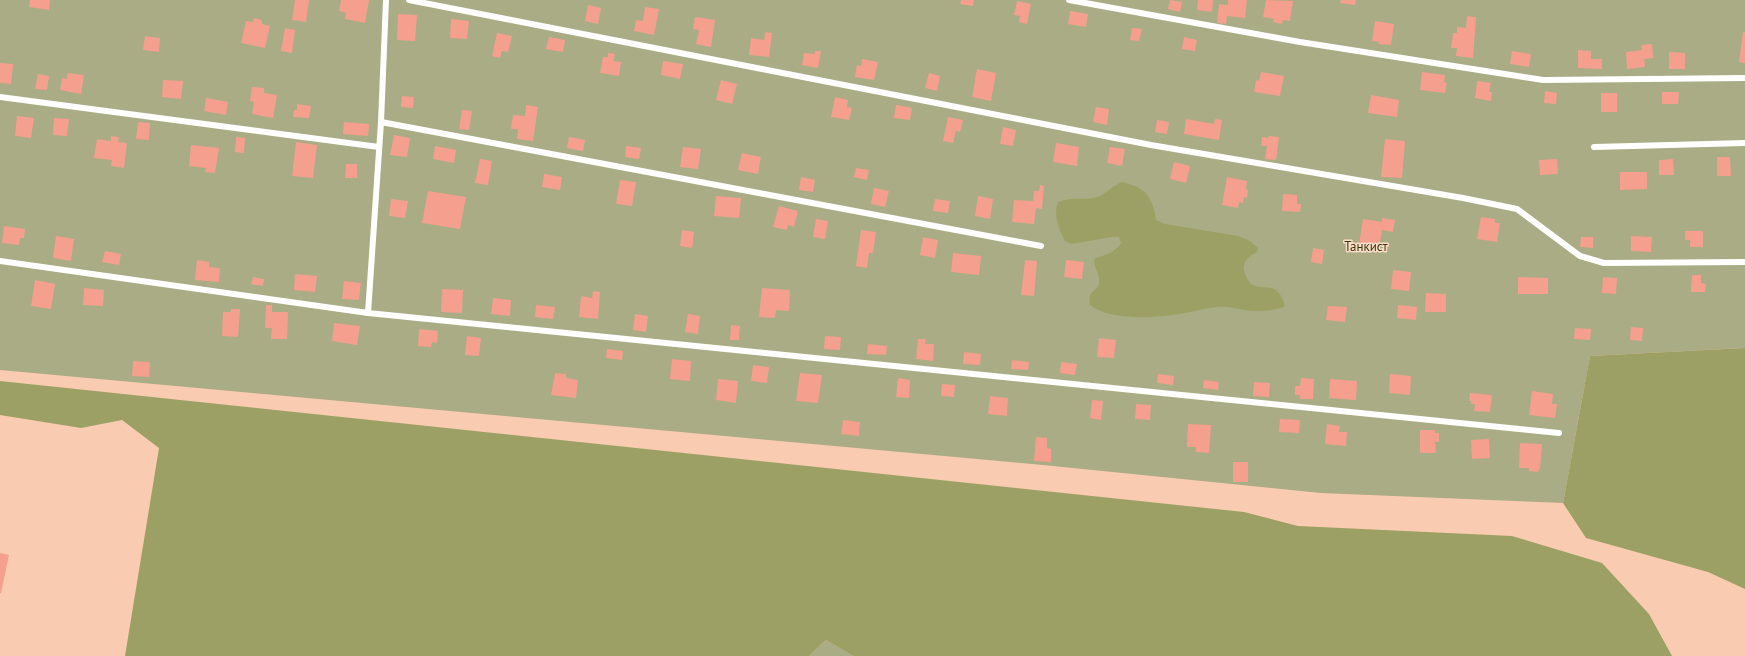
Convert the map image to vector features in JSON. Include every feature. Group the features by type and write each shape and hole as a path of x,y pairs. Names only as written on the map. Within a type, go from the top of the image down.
{"lane":[{"path":"368,313 381,122 386,0"},
{"path":"409,0 1151,145 1455,196 1517,210 1580,256 1604,263 1745,262"},
{"path":"1070,0 1300,42 1543,80 1745,78"},
{"path":"0,97 379,147"},
{"path":"381,122 1041,246"},
{"path":"1594,147 1745,143"},
{"path":"0,261 368,313 1559,433"}],"green space":[{"name":"Танкист","path":"0,0 1745,0 1745,348 1590,356 1563,503 1321,493 1043,465 0,370"},
{"path":"1122,182 1137,187 1146,194 1153,205 1156,220 1165,224 1238,236 1250,241 1258,248 1257,252 1250,256 1244,264 1244,272 1247,278 1251,284 1255,286 1275,289 1283,300 1284,307 1267,311 1255,311 1221,307 1169,315 1133,317 1109,314 1090,305 1091,293 1099,283 1099,277 1094,261 1095,258 1113,251 1121,243 1119,237 1071,244 1065,241 1056,217 1058,202 1063,200 1089,199 1098,197"},
{"path":"1745,348 1745,589 1708,572 1586,538 1563,503 1590,356"},
{"path":"0,381 1244,512 1298,526 1512,536 1602,563 1649,614 1672,656 853,656 826,640 809,656 125,656 159,448 122,420 81,428 0,415"},
{"path":"826,640 853,656 809,656"}],"building":[{"path":"30,0 50,0 49,10 29,7"},
{"path":"295,0 309,0 306,22 292,20"},
{"path":"341,0 369,0 365,23 345,19 346,13 339,11"},
{"path":"961,0 974,0 973,6 960,4"},
{"path":"1170,0 1182,2 1180,12 1168,9"},
{"path":"1198,0 1213,0 1212,12 1197,10"},
{"path":"1228,0 1247,0 1245,18 1227,16 1226,24 1217,23 1219,4 1228,5"},
{"path":"1266,0 1293,1 1290,21 1283,20 1282,24 1273,22 1274,19 1263,17"},
{"path":"1341,0 1356,0 1355,5 1340,3"},
{"path":"1017,1 1031,4 1027,24 1019,22 1020,16 1014,15"},
{"path":"588,5 601,8 598,24 585,21"},
{"path":"645,7 659,9 654,35 634,31 636,20 643,21"},
{"path":"1070,11 1088,14 1086,27 1068,24"},
{"path":"398,14 417,15 415,41 397,40"},
{"path":"1467,16 1476,17 1473,58 1456,56 1457,48 1451,48 1453,33 1457,33 1457,27 1466,28"},
{"path":"695,17 715,20 711,47 696,44 699,30 693,29"},
{"path":"254,18 262,20 262,24 270,26 265,48 241,43 246,21 253,22"},
{"path":"451,19 469,21 467,39 450,38"},
{"path":"1375,21 1394,24 1391,45 1379,44 1379,42 1372,41"},
{"path":"285,28 295,30 292,53 281,51"},
{"path":"1132,28 1142,29 1139,41 1130,40"},
{"path":"765,32 772,33 769,57 749,55 751,38 764,40"},
{"path":"1743,32 1745,32 1745,63 1739,62"},
{"path":"497,33 512,36 508,52 502,51 500,58 492,56"},
{"path":"145,36 160,38 159,52 143,50"},
{"path":"549,37 565,40 563,52 546,49"},
{"path":"1184,37 1197,40 1195,51 1182,49"},
{"path":"1652,44 1653,58 1644,59 1645,67 1627,69 1626,52 1642,50 1641,45"},
{"path":"1578,50 1591,51 1591,59 1602,59 1602,69 1578,68"},
{"path":"815,51 821,51 818,68 802,65 804,53 815,54"},
{"path":"1512,51 1531,54 1529,67 1510,64"},
{"path":"1669,52 1685,53 1685,69 1669,69"},
{"path":"608,53 615,54 613,61 621,62 619,76 600,73 603,57 608,57"},
{"path":"862,59 878,62 874,80 855,77 857,65 861,66"},
{"path":"663,61 683,64 680,79 661,75"},
{"path":"0,63 13,64 11,84 0,83"},
{"path":"977,69 996,73 991,101 972,97"},
{"path":"1261,72 1284,76 1280,96 1254,92 1256,80 1259,81"},
{"path":"1422,72 1445,75 1444,82 1447,83 1445,93 1420,90"},
{"path":"68,73 84,75 81,94 60,90 62,78 67,79"},
{"path":"929,73 940,76 937,91 925,88"},
{"path":"38,74 49,76 47,90 35,89"},
{"path":"163,80 183,81 181,99 162,97"},
{"path":"721,80 737,84 732,104 716,100"},
{"path":"1477,81 1491,83 1489,92 1492,92 1491,101 1475,98"},
{"path":"252,87 264,88 264,93 277,95 273,118 252,114 254,102 250,101"},
{"path":"1545,91 1557,93 1556,104 1544,103"},
{"path":"1662,92 1679,92 1678,104 1662,104"},
{"path":"1601,93 1617,93 1617,112 1601,112"},
{"path":"1371,95 1399,100 1397,117 1368,113"},
{"path":"402,96 414,97 413,108 401,107"},
{"path":"835,97 848,100 847,107 852,108 849,120 831,117"},
{"path":"206,98 228,102 226,115 204,111"},
{"path":"297,104 311,106 309,118 293,117 294,110 297,110"},
{"path":"526,105 538,107 533,141 517,139 518,129 511,129 513,115 525,116"},
{"path":"896,105 912,108 910,120 894,118"},
{"path":"1096,107 1109,109 1107,125 1093,122"},
{"path":"462,110 472,111 469,130 459,129"},
{"path":"17,116 34,118 31,138 15,136"},
{"path":"948,117 963,120 960,132 956,131 953,143 943,141"},
{"path":"54,118 69,119 67,136 53,135"},
{"path":"1186,119 1214,124 1215,119 1222,120 1219,140 1184,134"},
{"path":"1157,120 1169,122 1167,134 1155,132"},
{"path":"138,122 150,123 149,140 136,139"},
{"path":"344,122 369,124 368,136 343,134"},
{"path":"1003,127 1016,130 1013,146 1000,144"},
{"path":"394,135 410,138 407,157 390,155"},
{"path":"111,136 119,137 118,142 127,143 124,168 111,166 112,160 94,158 97,139 111,141"},
{"path":"1269,136 1279,137 1276,160 1265,159 1267,146 1261,146 1262,137 1268,138"},
{"path":"236,137 245,138 244,153 235,152"},
{"path":"569,137 585,140 583,151 567,148"},
{"path":"1385,139 1405,141 1402,178 1381,177"},
{"path":"296,142 317,145 313,178 292,176"},
{"path":"1056,143 1079,147 1077,166 1053,162"},
{"path":"191,145 219,148 215,173 205,172 206,168 189,166"},
{"path":"435,146 456,150 454,163 433,159"},
{"path":"626,146 641,148 639,159 625,157"},
{"path":"683,147 701,149 698,169 680,167"},
{"path":"1110,147 1125,149 1122,166 1107,163"},
{"path":"742,153 761,157 758,174 738,170"},
{"path":"1717,157 1730,157 1731,176 1717,176"},
{"path":"480,159 492,161 488,185 475,183"},
{"path":"1557,159 1558,174 1540,175 1539,160"},
{"path":"1673,159 1674,175 1659,175 1659,160"},
{"path":"1174,162 1190,166 1186,183 1170,179"},
{"path":"346,164 357,164 357,178 345,178"},
{"path":"856,168 869,170 867,180 854,177"},
{"path":"1620,172 1647,172 1647,189 1620,190"},
{"path":"544,174 562,177 560,190 542,187"},
{"path":"801,177 815,180 813,192 799,190"},
{"path":"1227,177 1247,181 1247,198 1244,197 1243,203 1239,202 1238,208 1222,205"},
{"path":"620,180 636,182 632,206 616,204"},
{"path":"1040,185 1044,186 1042,209 1036,208 1034,224 1012,222 1014,200 1033,201 1034,191 1039,191"},
{"path":"874,188 889,191 885,207 871,204"},
{"path":"428,191 466,197 460,229 422,223"},
{"path":"1283,194 1297,195 1297,204 1301,204 1300,212 1282,211"},
{"path":"716,196 741,198 739,218 714,216"},
{"path":"978,196 993,199 990,219 975,216"},
{"path":"391,199 408,201 405,218 389,216"},
{"path":"935,199 950,201 948,213 933,211"},
{"path":"779,206 798,211 794,227 788,225 787,230 773,227"},
{"path":"1481,217 1495,219 1495,223 1500,223 1497,242 1477,239"},
{"path":"1382,218 1395,220 1393,232 1382,230 1379,248 1359,245 1363,219 1382,222"},
{"path":"816,219 828,221 825,239 813,237"},
{"path":"4,226 25,229 24,238 20,238 19,245 2,243"},
{"path":"682,230 694,232 692,248 680,246"},
{"path":"861,230 876,232 873,253 869,253 867,268 856,266"},
{"path":"1685,231 1703,231 1703,247 1690,247 1690,240 1685,240"},
{"path":"56,236 74,239 71,261 53,258"},
{"path":"1631,236 1652,237 1651,252 1631,251"},
{"path":"923,237 938,240 935,258 920,255"},
{"path":"1581,237 1593,237 1593,248 1580,247"},
{"path":"1313,248 1324,250 1322,264 1311,262"},
{"path":"105,251 121,254 119,265 102,262"},
{"path":"953,253 981,256 979,275 951,272"},
{"path":"197,260 209,262 209,267 220,268 219,282 195,280"},
{"path":"1025,260 1037,261 1034,296 1021,295"},
{"path":"1066,260 1084,262 1082,279 1064,277"},
{"path":"1393,270 1411,272 1409,291 1391,289"},
{"path":"295,274 317,276 315,292 294,290"},
{"path":"1692,275 1701,275 1701,283 1706,284 1705,292 1691,292"},
{"path":"253,277 264,279 263,286 251,284"},
{"path":"1518,277 1548,278 1548,294 1518,294"},
{"path":"1603,277 1617,278 1616,294 1602,293"},
{"path":"35,280 55,284 51,309 31,306"},
{"path":"344,281 361,283 359,300 342,299"},
{"path":"84,288 104,290 103,306 83,305"},
{"path":"762,288 790,290 789,311 776,310 775,318 759,317"},
{"path":"442,289 463,290 462,313 441,312"},
{"path":"593,291 600,292 598,319 579,317 581,296 592,298"},
{"path":"1426,293 1446,294 1446,312 1425,312"},
{"path":"493,298 511,300 510,316 491,314"},
{"path":"266,305 272,305 272,312 288,312 287,339 271,339 272,328 265,328"},
{"path":"536,305 555,307 553,319 535,317"},
{"path":"1398,305 1417,307 1416,320 1397,318"},
{"path":"1328,306 1347,307 1345,322 1326,320"},
{"path":"231,309 240,309 238,337 222,336 223,312 231,312"},
{"path":"635,314 648,316 646,332 633,330"},
{"path":"688,314 700,316 698,334 685,332"},
{"path":"334,323 360,326 357,345 332,341"},
{"path":"731,325 740,326 739,340 730,340"},
{"path":"1631,327 1643,328 1642,341 1630,340"},
{"path":"1575,328 1591,329 1590,340 1574,339"},
{"path":"419,329 438,331 437,343 432,342 431,347 418,346"},
{"path":"467,336 481,338 479,356 465,355"},
{"path":"825,336 841,337 840,350 824,349"},
{"path":"1099,338 1116,340 1114,358 1097,357"},
{"path":"918,339 926,339 925,344 934,344 933,361 916,359"},
{"path":"868,344 887,346 886,355 867,354"},
{"path":"607,349 623,351 622,360 606,358"},
{"path":"964,352 981,354 980,365 963,364"},
{"path":"672,359 691,361 690,381 670,379"},
{"path":"1012,360 1029,362 1028,370 1011,369"},
{"path":"133,361 150,362 149,377 132,376"},
{"path":"1061,362 1077,364 1075,375 1060,373"},
{"path":"753,365 769,367 767,383 751,381"},
{"path":"555,373 566,374 566,378 578,380 576,398 551,395"},
{"path":"800,373 822,375 818,403 796,401"},
{"path":"1158,374 1174,376 1173,385 1157,383"},
{"path":"1390,374 1411,376 1410,395 1389,393"},
{"path":"898,378 910,380 909,398 896,397"},
{"path":"1301,378 1314,379 1313,399 1300,399 1300,395 1295,395 1295,386 1300,386"},
{"path":"718,379 738,381 736,403 716,400"},
{"path":"1330,379 1357,381 1356,400 1329,398"},
{"path":"1204,380 1219,382 1218,390 1203,388"},
{"path":"1254,382 1270,383 1269,397 1253,396"},
{"path":"942,384 955,385 954,397 941,396"},
{"path":"1532,391 1553,394 1552,404 1557,404 1555,418 1529,415"},
{"path":"1470,393 1492,395 1490,412 1474,411 1475,404 1471,404 1471,401 1469,401"},
{"path":"990,396 1008,398 1007,416 988,414"},
{"path":"1092,400 1103,401 1101,420 1090,418"},
{"path":"1136,404 1151,405 1150,420 1135,419"},
{"path":"1280,419 1300,420 1299,433 1279,432"},
{"path":"843,420 860,422 859,436 841,434"},
{"path":"1188,424 1211,425 1209,453 1196,452 1196,447 1187,447"},
{"path":"1327,424 1340,426 1339,432 1347,432 1346,446 1325,444"},
{"path":"1420,430 1435,430 1435,433 1439,433 1439,442 1435,442 1436,453 1420,453"},
{"path":"1036,437 1047,438 1047,448 1051,449 1051,462 1034,461"},
{"path":"1489,439 1490,458 1472,459 1471,440"},
{"path":"1520,443 1542,444 1540,469 1538,472 1529,471 1529,468 1519,468"},
{"path":"1233,462 1248,462 1248,482 1233,482"},
{"path":"0,553 9,555 1,593 0,593"}]}
